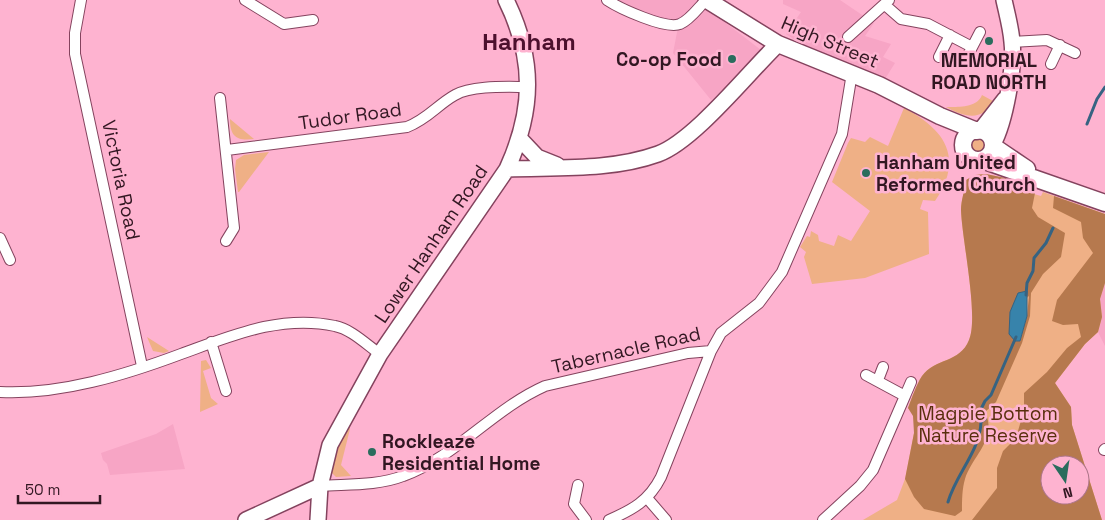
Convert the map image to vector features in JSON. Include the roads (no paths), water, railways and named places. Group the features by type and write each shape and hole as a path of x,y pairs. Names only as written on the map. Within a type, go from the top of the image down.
{"main road":[{"name":"High Street","path":"707,0 778,44 852,74 940,116 978,131"},
{"name":"High Street","path":"940,116 963,148"},
{"path":"982,160 990,155 993,145 990,136 978,131 965,138 963,148 972,159 982,160 1105,203"},
{"path":"993,145 1043,181"}],"street":[{"name":"Victoria Road","path":"81,0 75,33 75,54 142,366"},
{"path":"245,0 284,24 312,20"},
{"path":"506,0 516,21 526,56 527,87 525,114 520,139 507,169"},
{"path":"607,0 641,17 677,25 686,20 707,0"},
{"path":"993,145 1003,119 1011,72 1012,42 1004,0"},
{"path":"848,37 887,3 902,19 928,24 972,46"},
{"path":"966,58 980,32"},
{"path":"940,57 950,35"},
{"path":"1012,42 1047,40 1075,53"},
{"name":"Lower Hanham Road","path":"318,520 320,486 330,445 380,354 507,169 618,164 659,154 690,135 778,44"},
{"path":"1051,64 1060,45"},
{"name":"Tabernacle Road","path":"320,486 370,484 404,476 438,458 508,405 545,386 688,352 711,351 721,333 759,303 782,272 842,134 852,74"},
{"name":"Tudor Road","path":"227,150 407,127 423,121 454,95 462,92 495,87 527,87"},
{"path":"220,98 234,228 226,241"},
{"path":"978,131 1005,99"},
{"path":"520,139 537,157 560,167"},
{"path":"0,238 10,260"},
{"path":"0,392 46,391 68,388 142,366 268,324 304,323 337,326 380,354"},
{"path":"212,342 226,391"},
{"path":"609,520 635,509 653,493 711,351"},
{"path":"878,380 883,367"},
{"path":"866,375 905,396"},
{"path":"823,520 860,486 873,470 911,382"},
{"path":"578,485 574,504 586,520"},
{"path":"246,520 320,486"},
{"path":"647,498 666,520"}],"water":[{"path":"1027,291 1027,316 1020,341 1015,341 1009,334 1010,312 1018,293"}],"waterway":[{"path":"1087,124 1097,99 1105,87"},
{"path":"1026,295 1027,283 1033,271 1034,258 1046,243 1053,228"},
{"path":"966,418 979,413 985,401 991,395 1016,337"},
{"path":"948,502 956,482 977,443 981,422 985,419"}],"place":[{"name":"MEMORIAL ROAD NORTH","path":"989,41"},
{"name":"Co-op Food","path":"732,59"},
{"name":"Hanham United Reformed Church","path":"866,173"},
{"name":"Rockleaze Residential Home","path":"372,452"}],"district":[{"name":"Hanham","path":"529,41"}],"park label":[{"name":"Magpie Bottom Nature Reserve","path":"988,424"}]}
